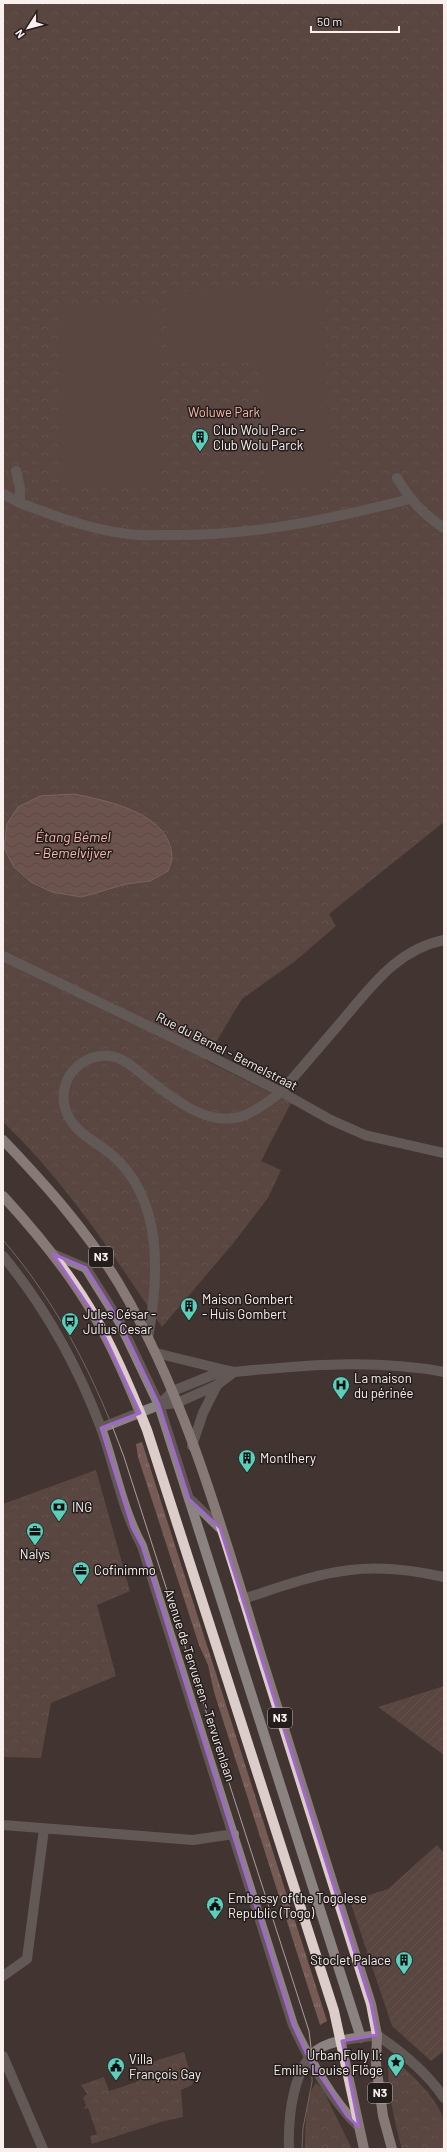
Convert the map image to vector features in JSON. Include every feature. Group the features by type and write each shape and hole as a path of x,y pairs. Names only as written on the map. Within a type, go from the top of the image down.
{"main road":[{"name":"Avenue de Tervueren - Tervurenlaan","path":"3,1140 46,1185 85,1233 119,1284 156,1353 173,1391 243,1599 370,2004 377,2035 376,2064 383,2116 392,2149"},
{"name":"Avenue de Tervueren - Tervurenlaan","path":"3,1196 53,1254 95,1316 129,1384 140,1413 159,1466 342,2041 364,2149"}],"street":[{"path":"16,471 20,488 20,503"},
{"path":"397,478 410,499 424,515 444,528"},
{"path":"3,494 20,503 66,520 128,534 214,535 255,531 333,518 410,499"},
{"path":"148,1338 154,1305 155,1254 149,1215 140,1192 131,1177 112,1155 79,1130 67,1114 63,1100 64,1092 71,1073 88,1059 100,1055 114,1056 124,1060 176,1100 203,1114 223,1119 242,1117 266,1104 281,1092 379,976 401,958 426,944 444,940"},
{"name":"Rue du Bemel - Bemelstraat","path":"3,956 281,1092 331,1120 365,1135 444,1153"},
{"name":"Avenue de Tervueren - Tervurenlaan","path":"53,1254 86,1268 119,1320 159,1405 361,2038"},
{"name":"Avenue de Tervueren - Tervurenlaan","path":"3,1256 30,1292 61,1342 101,1428 132,1527 142,1546 293,2025 309,2059 348,2116 359,2127"},
{"path":"156,1353 229,1371"},
{"path":"159,1405 173,1391 229,1371 304,1365 351,1364 385,1365 444,1372"},
{"path":"192,1446 203,1413 215,1389 229,1371"},
{"path":"101,1428 159,1405 177,1403 215,1389"},
{"name":"Avenue de Tervueren - Tervurenlaan","path":"189,1499 220,1528"},
{"path":"243,1599 322,1575 350,1570 412,1570 444,1577"},
{"path":"3,1825 193,1840 234,1834"},
{"path":"3,1976 23,1964 27,1959 44,1829"},
{"path":"289,2149 290,2110 300,2074 309,2059 323,2047 342,2041 377,2035 408,2058 427,2075 444,2098"},
{"path":"3,2056 43,2149"}],"highlighted area":[{"path":"53,1254 86,1268 119,1321 159,1405 189,1499 220,1528 371,2004 377,2035 342,2041 359,2127 347,2116 309,2059 293,2025 142,1546 132,1527 101,1428 140,1413 95,1316"}],"green space":[{"name":"Woluwe Park","path":"3,3 444,3 444,822 329,914 336,926 294,962 242,999 205,1060 291,1103 261,1161 281,1170 268,1198 231,1246 162,1327 107,1246 68,1194 48,1169 3,1122"},
{"path":"325,289 329,483 264,484 262,357 168,359 166,292"},
{"path":"157,306 160,483 62,484 60,308"},
{"path":"142,1442 327,2021 320,2025 214,1692 208,1665 199,1645 138,1457 136,1444"},
{"path":"96,1470 130,1591 97,1605 116,1676 51,1703 41,1758 3,1757 3,1504"},
{"path":"444,1686 444,1755 378,1707"},
{"path":"437,1845 444,1853 444,2051 431,2061 392,2026 350,1901 388,1889"},
{"path":"184,2052 193,2083 181,2090 183,2117 164,2121 92,2144 90,2136 97,2134 88,2108 84,2109 86,2105 83,2098 87,2094 81,2085 104,2077 109,2091 137,2082 132,2068"},
{"path":"391,2057 421,2085 434,2101 443,2118 445,2133 444,2149 402,2149 390,2093 388,2058"},
{"path":"316,2083 322,2088 352,2149 305,2149 308,2105 312,2089"}],"water":[{"name":"Étang Bémel - Bemelvijver","path":"73,794 118,805 134,811 148,819 160,829 169,841 172,856 168,871 150,881 126,884 82,897 52,892 31,882 14,867 4,848 7,824 18,807 40,796"}],"tram line":[{"path":"3,1240 23,1264 58,1316 101,1399 124,1457 309,2031 312,2056 312,2082 303,2128 302,2149"}],"place":[{"name":"Club Wolu Parc - Club Wolu Parck","path":"200,452"},
{"name":"Maison Gombert - Huis Gombert","path":"189,1321"},
{"name":"Jules César - Julius Cesar","path":"70,1336"},
{"name":"La maison du périnée","path":"341,1400"},
{"name":"Montlhery","path":"247,1473"},
{"name":"ING","path":"59,1522"},
{"name":"Nalys","path":"35,1546"},
{"name":"Cofinimmo","path":"81,1585"},
{"name":"Embassy of the Togolese Republic (Togo)","path":"215,1920"},
{"name":"Stoclet Palace","path":"404,1975"},
{"name":"Urban Folly II: Emilie Louise Flöge","path":"396,2077"},
{"name":"Villa François Gay","path":"116,2081"}]}
